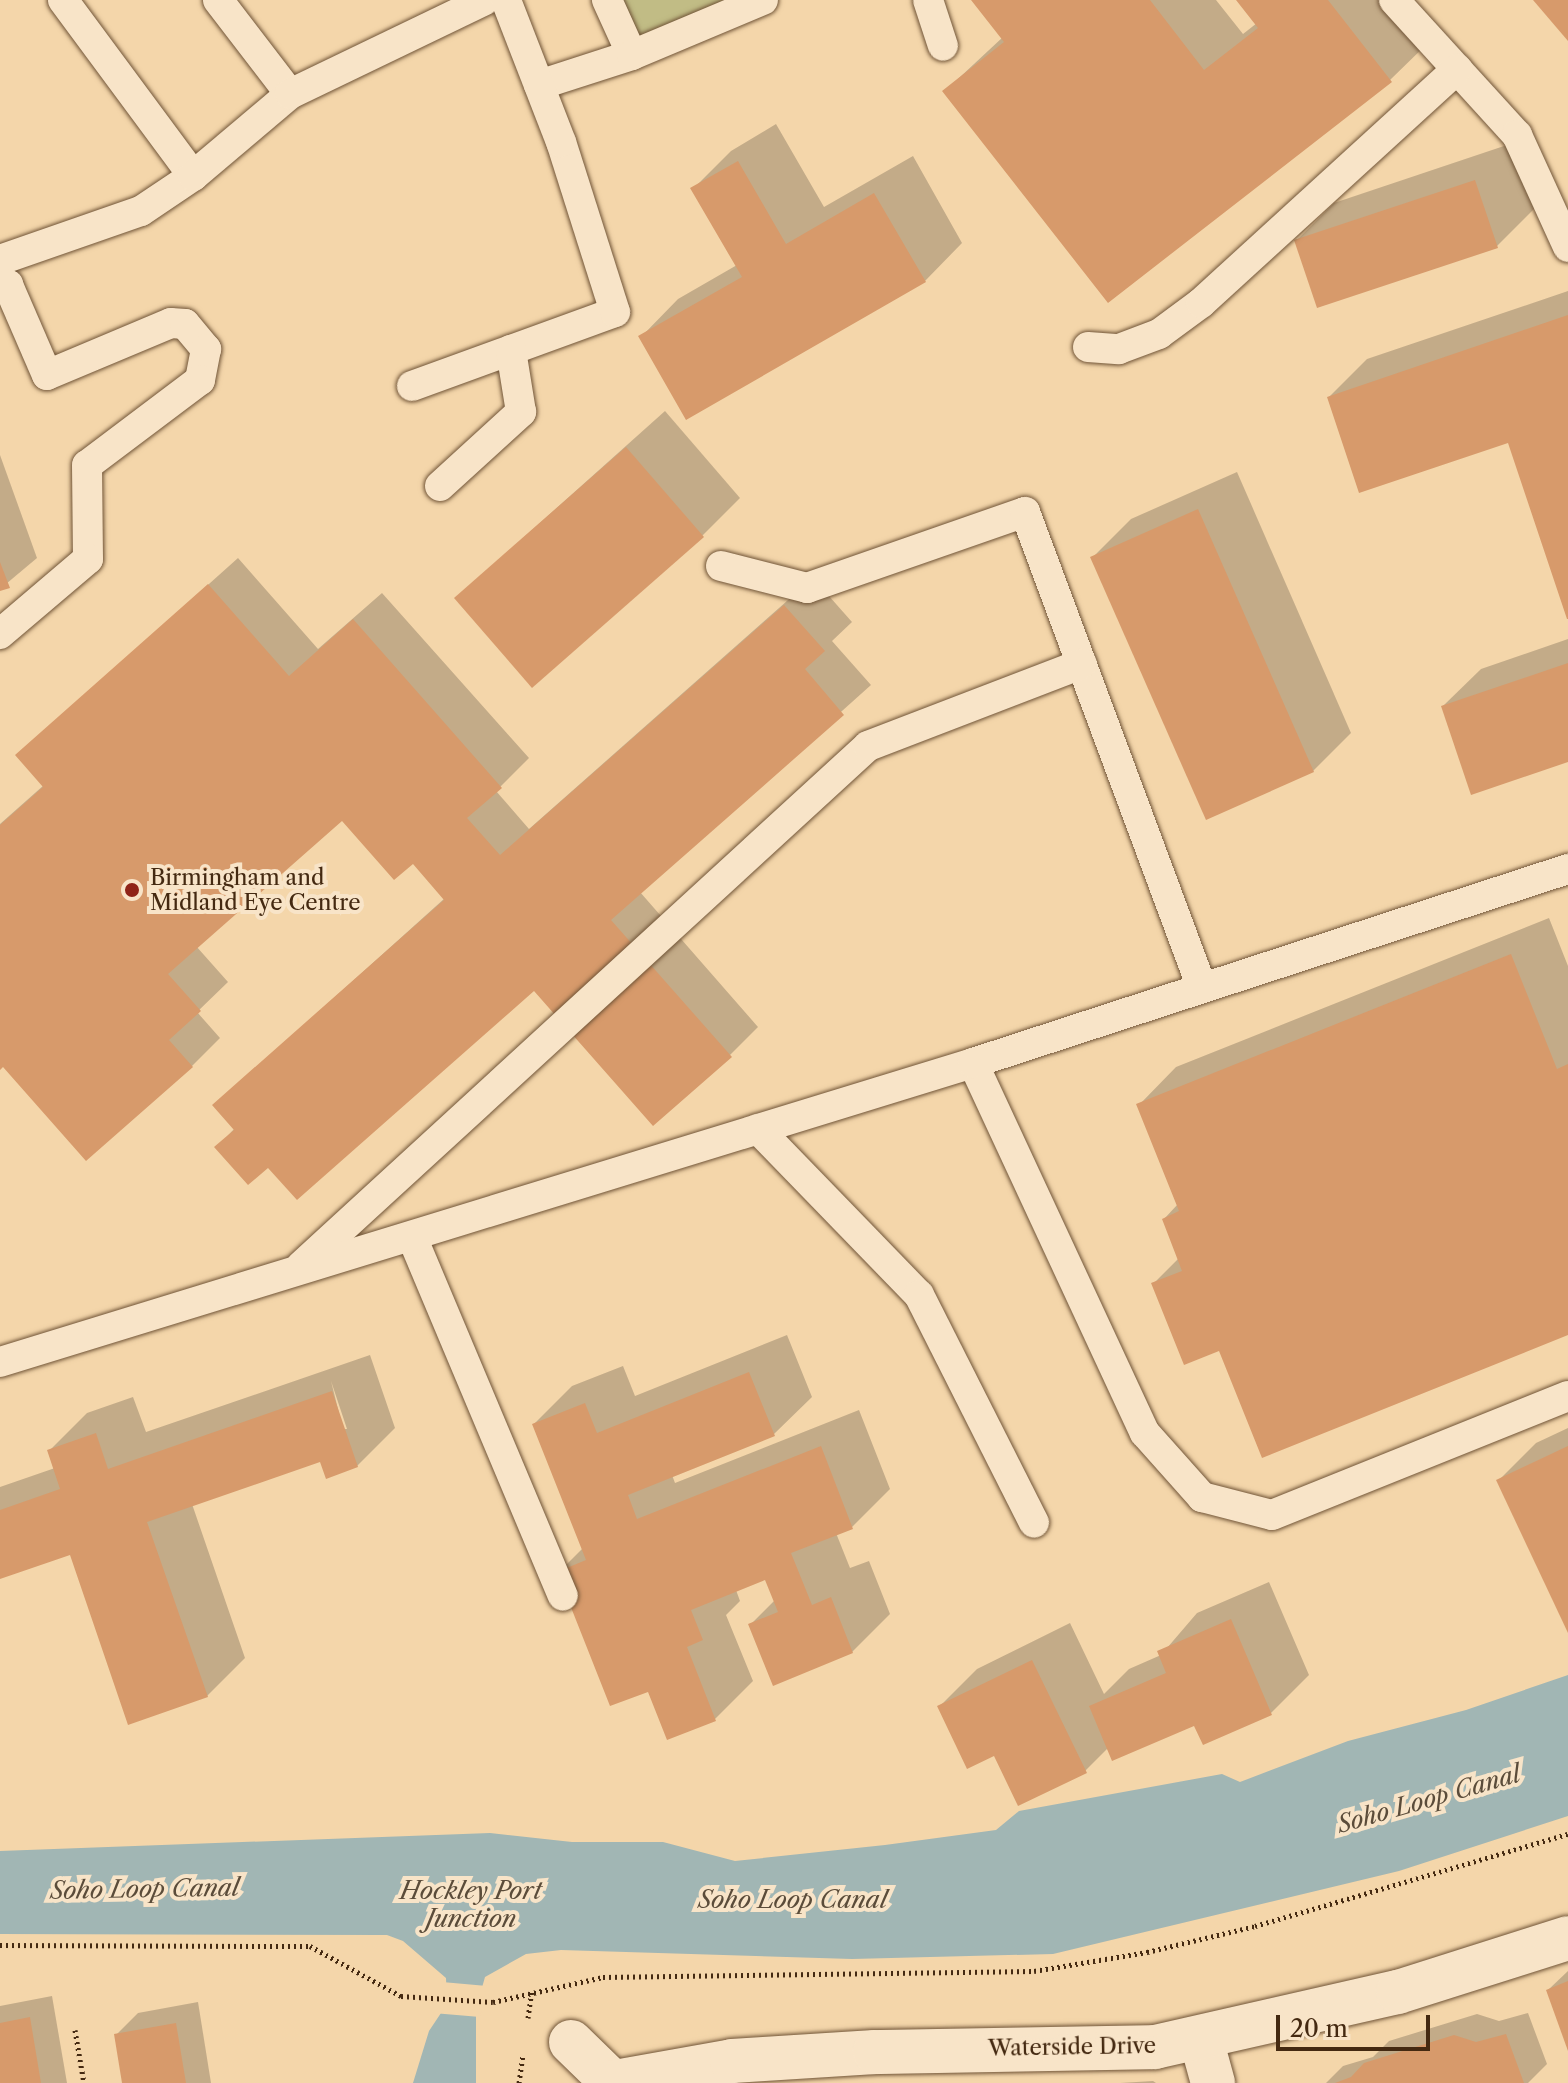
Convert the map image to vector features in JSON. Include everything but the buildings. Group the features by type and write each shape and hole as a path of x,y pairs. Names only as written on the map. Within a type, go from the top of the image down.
{"street":[{"name":"Waterside Drive","path":"571,2042 611,2082 732,2061 875,2052 1155,2047 1398,1992 1568,1938"},
{"path":"1201,2039 1213,2083"}],"lane":[{"path":"63,0 193,176"},
{"path":"218,0 290,94"},
{"path":"0,260 141,211 193,176 290,94 485,0"},
{"path":"412,386 615,312 539,85 506,0"},
{"path":"607,0 632,55"},
{"path":"539,85 632,55 763,0"},
{"path":"928,0 943,46"},
{"path":"1394,0 1517,135 1568,247"},
{"path":"1088,347 1119,349 1159,334 1201,303 1457,69"},
{"path":"0,288 8,285 47,375 171,323 185,324 206,349 200,380 87,465 88,559 0,634"},
{"path":"440,486 521,412 511,350"},
{"path":"721,566 807,588 1025,512 1202,988"},
{"path":"294,1273 868,746 1082,664"},
{"path":"0,1362 973,1063 1568,869"},
{"path":"973,1063 1145,1433 1202,1497 1272,1515 1568,1396"},
{"path":"758,1129 919,1295 1034,1523"},
{"path":"412,1237 563,1596"}],"path":[{"path":"0,1945 310,1946 401,1996 493,2002 603,1977 1034,1971 1147,1952 1255,1926 1568,1834"},
{"path":"75,2030 84,2083"}],"shaded area":[{"path":"610,0 735,0 628,43"}],"water":[{"path":"1568,1675 1568,1816 1399,1871 1053,1954 852,1959 561,1950 526,1954 485,1977 476,2009 476,2083 413,2083 429,2031 447,2004 446,1978 403,1941 387,1935 0,1934 0,1851 490,1833 572,1842 663,1842 735,1861 885,1845 996,1830 1019,1811 1222,1774 1240,1782 1348,1741 1466,1710"}],"pier":[{"path":"442,1982 487,1986 480,2017 433,2013 443,2003"}],"place":[{"name":"Birmingham and Midland Eye Centre","path":"132,890"}],"water label":[{"name":"Soho Loop Canal","path":"1429,1799"},
{"name":"Soho Loop Canal","path":"145,1889"},
{"name":"Soho Loop Canal","path":"793,1900"},
{"name":"Hockley Port Junction","path":"471,1905"}]}
